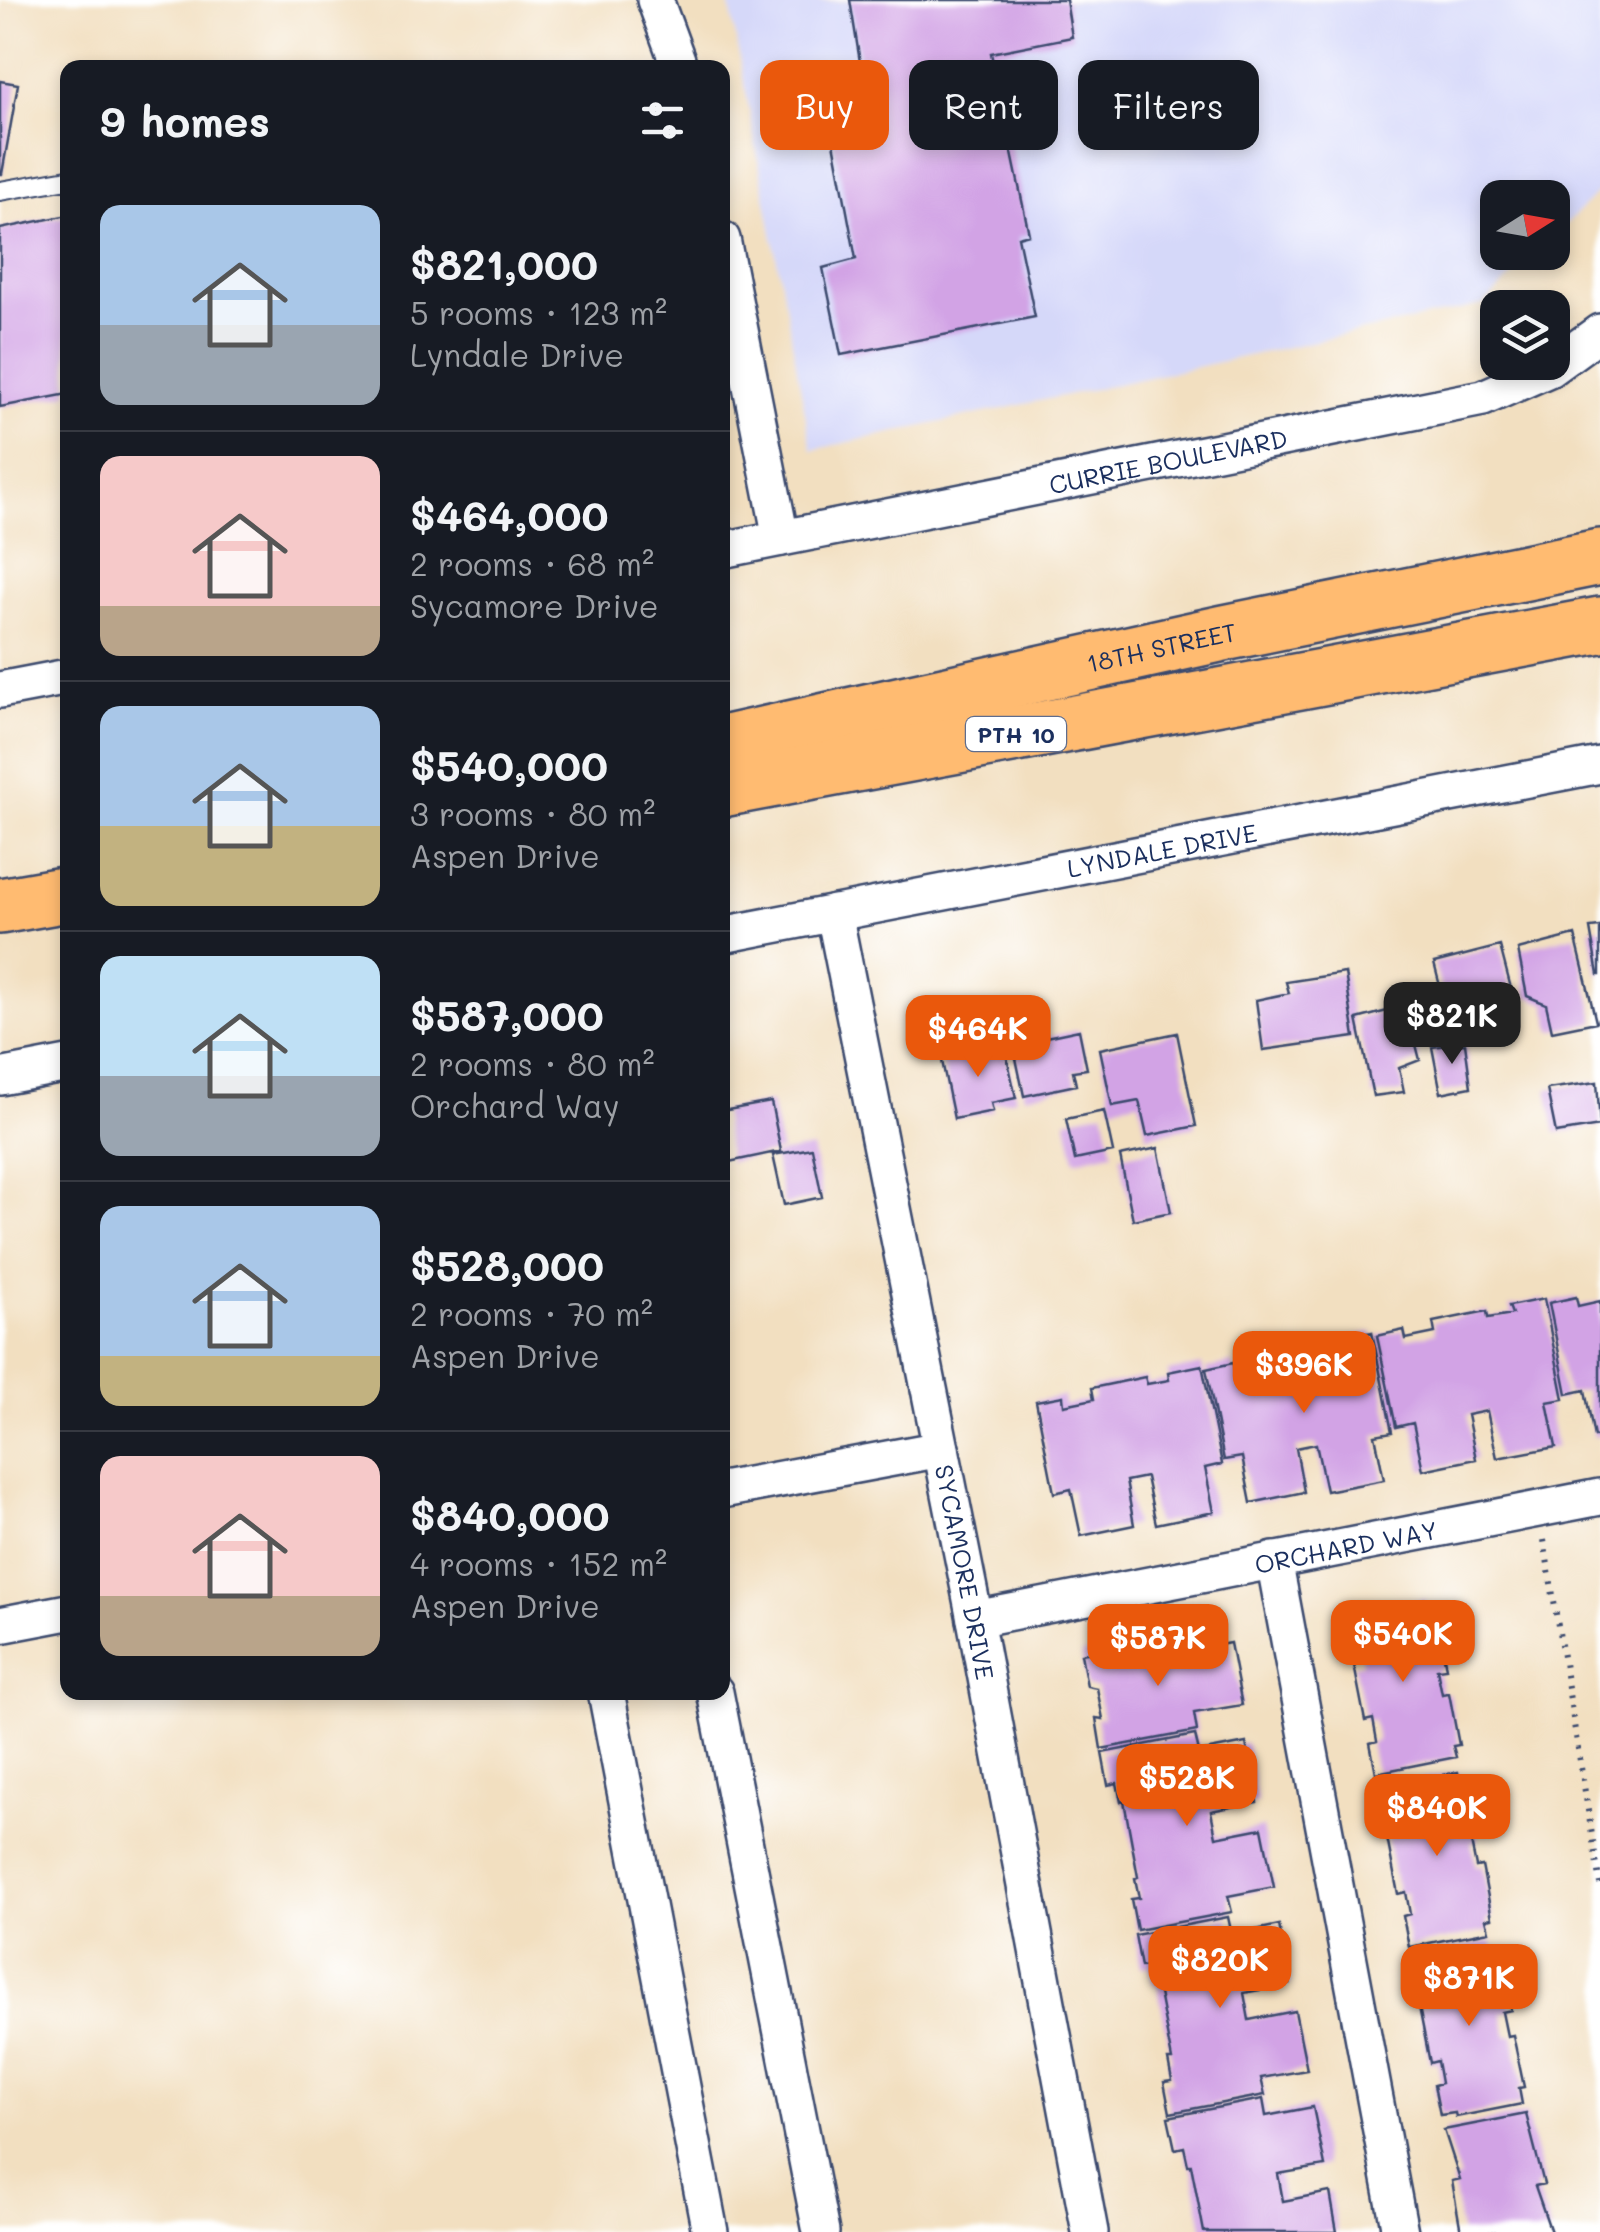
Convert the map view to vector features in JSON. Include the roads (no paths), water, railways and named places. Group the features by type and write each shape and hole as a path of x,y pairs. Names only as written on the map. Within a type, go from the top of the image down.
{"main road":[{"name":"18TH STREET","path":"730,742 1224,634 1600,558"},
{"name":"PTH 10","path":"730,788 1600,626"},
{"path":"0,906 60,895"}],"street":[{"path":"655,0 677,60"},
{"path":"730,280 781,538"},
{"name":"CURRIE BOULEVARD","path":"730,548 1484,398 1549,369 1600,332"},
{"path":"0,690 60,679"},
{"name":"LYNDALE DRIVE","path":"730,934 1600,765"},
{"name":"SYCAMORE DRIVE","path":"834,914 975,1620 1090,2232"},
{"path":"0,1078 60,1066"},
{"path":"730,1489 941,1449"},
{"name":"ORCHARD WAY","path":"975,1620 1600,1497"},
{"path":"1274,1560 1400,2232"},
{"path":"0,1625 60,1614"},
{"path":"608,1700 710,2232"},
{"path":"716,1700 821,2232"}],"lane":[{"path":"0,191 60,180"}]}
